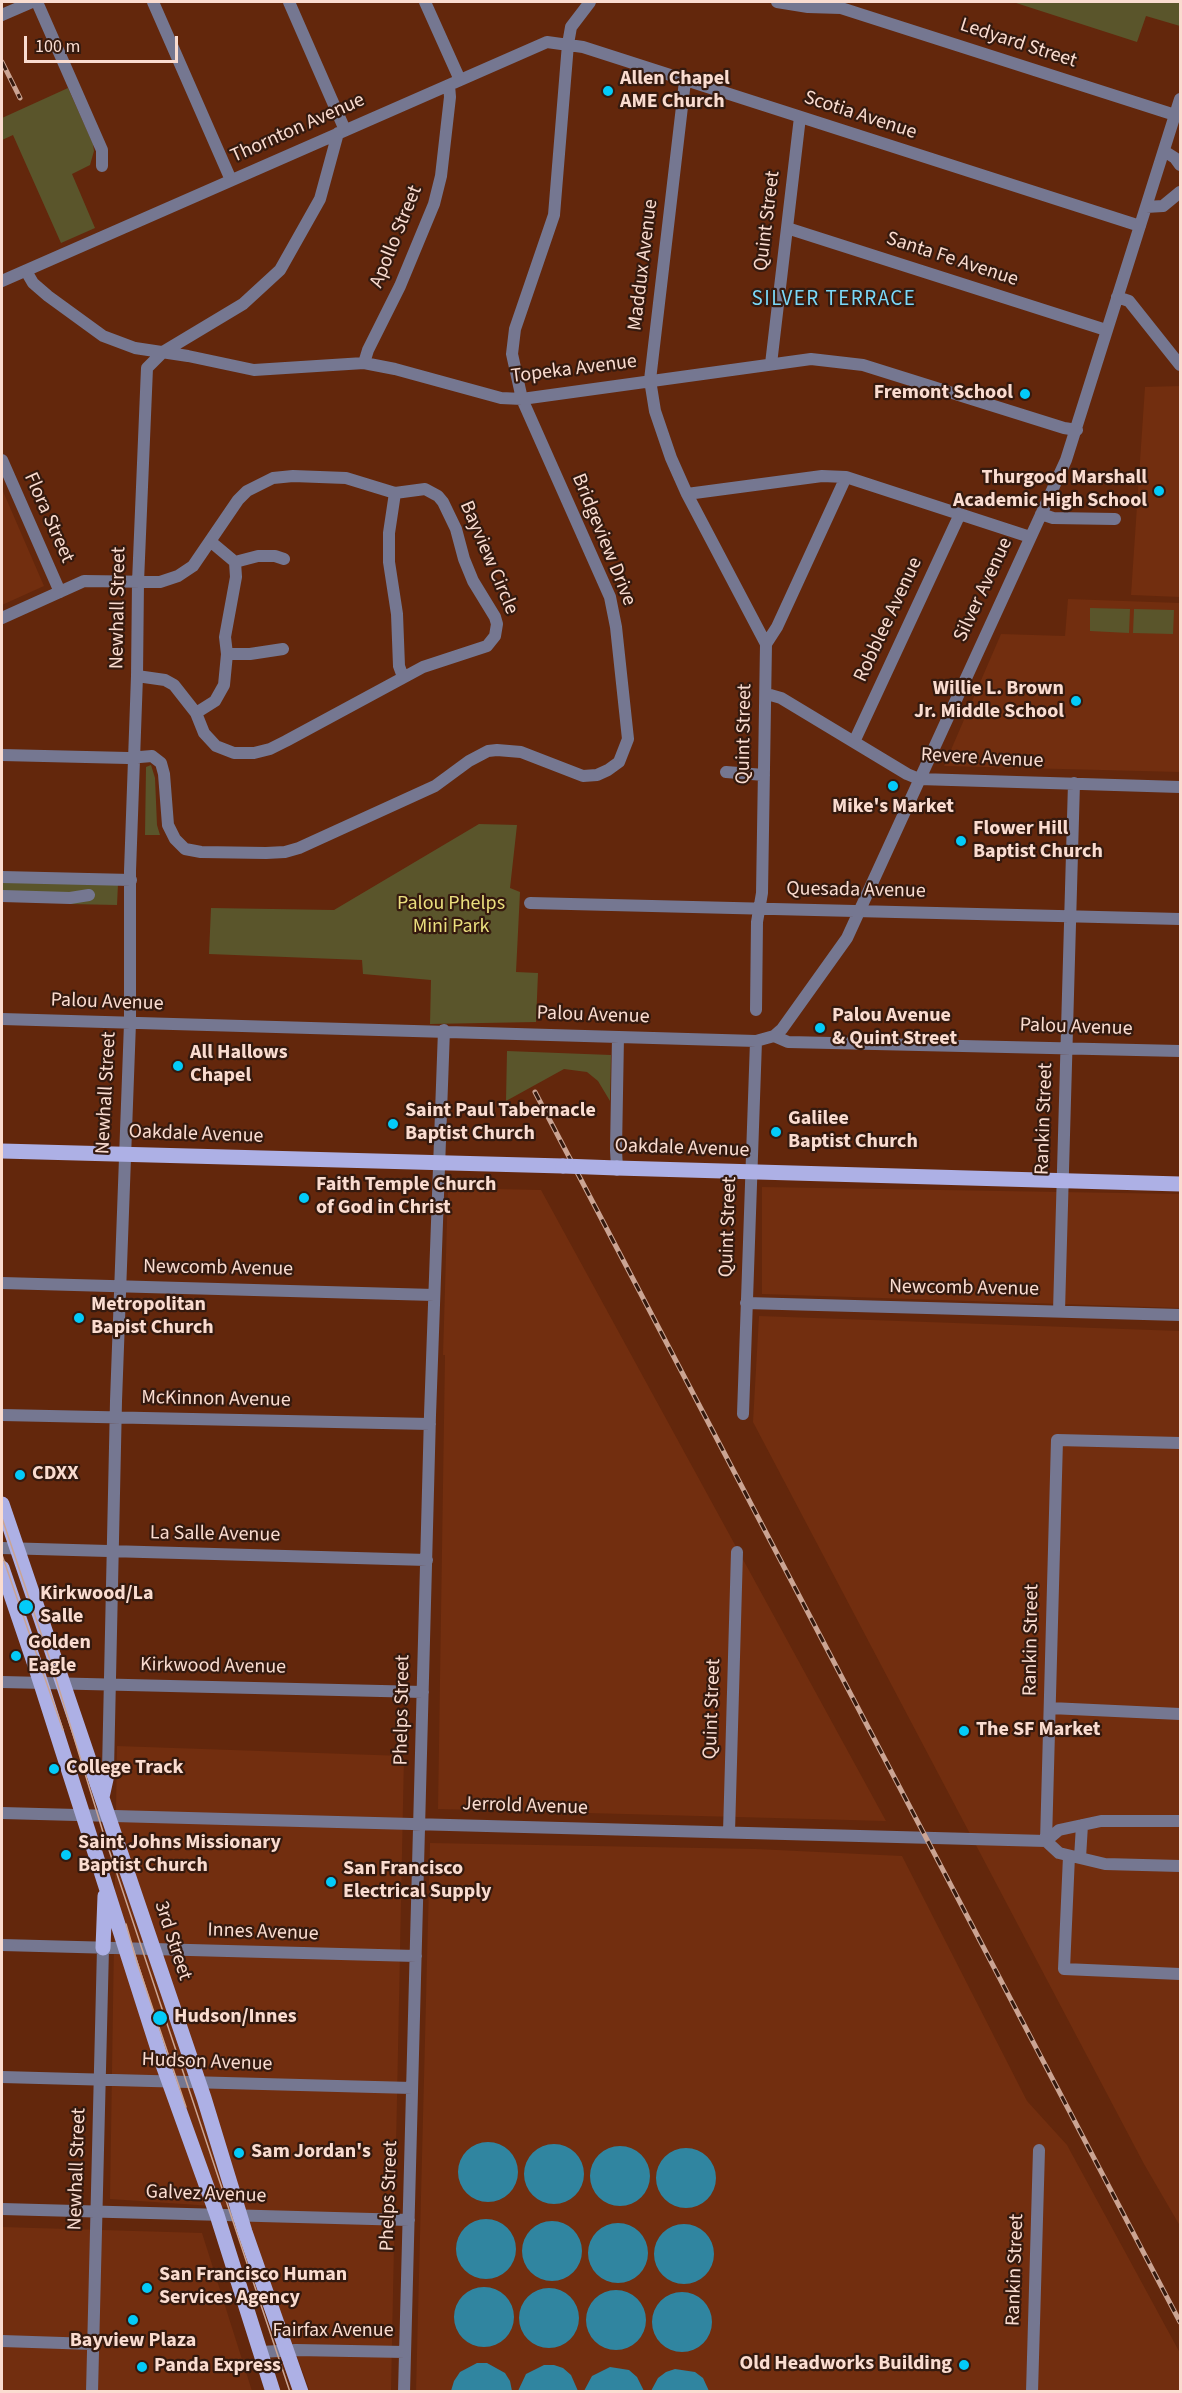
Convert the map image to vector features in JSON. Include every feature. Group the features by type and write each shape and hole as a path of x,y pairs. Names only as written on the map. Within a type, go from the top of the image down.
{"main road":[{"name":"Oakdale Avenue","path":"2,1151 1180,1184"},
{"name":"3rd Street","path":"2,1504 9,1548 63,1683 198,2082 266,2294 302,2391"},
{"path":"2,1568 125,1949 169,2082 217,2215 273,2391"},
{"path":"102,1797 108,1770"},
{"path":"103,1948 105,1884"}],"street":[{"path":"6,13 34,2 102,150 102,166"},
{"path":"153,2 231,180"},
{"path":"163,352 243,304 280,270 320,200 342,132 289,2"},
{"name":"Apollo Street","path":"364,363 368,350 400,286 434,204 441,176 450,97 454,82 425,2"},
{"path":"568,44 571,27 590,2"},
{"name":"Ledyard Street","path":"777,2 808,7 843,4 1175,115"},
{"name":"Thornton Avenue","path":"3,277 26,271 547,42 568,44"},
{"name":"Scotia Avenue","path":"568,44 1140,226"},
{"name":"Bridgeview Drive","path":"135,758 152,756 161,763 168,825 175,839 185,849 201,852 266,854 299,848 435,786 469,761 488,752 497,750 521,752 583,776 597,775 619,762 628,739 616,627 610,597 522,399 512,354 515,329 554,215 568,44"},
{"name":"Maddux Avenue","path":"685,81 650,380 655,411 671,458 687,494 766,644"},
{"name":"Silver Avenue","path":"774,1036 787,1023 847,938 1041,514 1077,430 1106,330 1180,99"},
{"name":"Quint Street","path":"771,364 800,117"},
{"path":"1164,151 1175,158 1180,165"},
{"path":"1146,207 1163,206 1180,192"},
{"name":"Santa Fe Avenue","path":"787,228 1106,330"},
{"name":"Topeka Avenue","path":"26,271 33,283 48,296 103,336 135,348 254,370 364,363 395,369 501,398 522,399 811,359 863,365 1064,428 1077,430"},
{"path":"1117,297 1129,301 1180,365"},
{"name":"Newhall Street","path":"108,1770 123,1154 130,1023 130,880 138,676 138,582 147,368 163,352"},
{"name":"Flora Street","path":"2,460 60,592"},
{"name":"Bayview Circle","path":"2,618 84,581 160,582 178,576 193,566 238,500 258,484 273,478 293,476 346,478 395,493 425,489 438,496 456,529 473,581 495,616 497,624 495,636 487,646 442,659 403,677 286,741 254,753 234,753 216,747 204,733 195,713 174,685 165,680 138,676"},
{"path":"687,494 822,476 846,477 1030,537"},
{"path":"766,644 777,627 846,477"},
{"path":"395,493 389,556 397,614 399,666 403,677"},
{"name":"Robblee Avenue","path":"854,742 960,514"},
{"path":"1041,514 1053,518 1115,519"},
{"path":"195,713 215,701 220,693 226,672 225,637 234,600 236,578 235,562 210,541"},
{"path":"235,562 258,556 275,556 284,559"},
{"name":"Quint Street","path":"756,1010 767,694 766,644"},
{"path":"227,654 250,654 283,649"},
{"name":"Revere Avenue","path":"767,694 781,698 919,779 1180,787"},
{"path":"2,755 135,758"},
{"path":"726,772 764,775"},
{"name":"Rankin Street","path":"1059,1311 1074,783"},
{"path":"2,877 130,880"},
{"path":"2,896 70,898 89,895"},
{"name":"Quesada Avenue","path":"530,903 1180,919"},
{"name":"Palou Avenue","path":"2,1019 444,1030 756,1041 774,1036 788,1042 1180,1051"},
{"name":"Phelps Street","path":"404,2391 430,1424 444,1030"},
{"path":"617,1168 618,1037"},
{"name":"Quint Street","path":"743,1414 756,1041"},
{"name":"Newcomb Avenue","path":"2,1283 434,1295"},
{"name":"Newcomb Avenue","path":"746,1303 1180,1315"},
{"name":"McKinnon Avenue","path":"2,1415 430,1424"},
{"name":"Rankin Street","path":"1046,1841 1057,1440 1180,1443"},
{"name":"La Salle Avenue","path":"9,1548 427,1560"},
{"name":"Quint Street","path":"729,1832 737,1552"},
{"name":"Kirkwood Avenue","path":"2,1682 423,1692"},
{"path":"1050,1708 1180,1714"},
{"name":"Jerrold Avenue","path":"2,1813 1046,1841 1059,1830 1120,1819 1180,1821"},
{"path":"1082,1825 1075,1857 1064,1969 1180,1974"},
{"path":"1046,1841 1059,1853 1105,1864 1180,1866"},
{"name":"Innes Avenue","path":"2,1945 416,1956"},
{"name":"Newhall Street","path":"92,2391 103,1948"},
{"name":"Hudson Avenue","path":"2,2077 412,2088"},
{"name":"Rankin Street","path":"1032,2391 1039,2150"},
{"name":"Galvez Avenue","path":"2,2209 409,2220"},
{"path":"2,2341 93,2344"},
{"name":"Fairfax Avenue","path":"261,2352 288,2350 405,2352"}],"shaded area":[{"name":"Thurgood Marshall Academic High School","path":"1180,386 1180,597 1131,595 1145,387"},
{"path":"2,489 44,586 2,605"},
{"name":"Willie L. Brown Jr. Middle School","path":"1068,599 1180,603 1180,772 944,766 1001,634 1065,636"},
{"path":"762,1187 1180,1194 1180,1308 762,1294"},
{"path":"448,1188 541,1190 886,1821 438,1809 445,1355 443,1355"},
{"path":"759,1316 1180,1331 1180,2226 1144,2164 753,1422"},
{"path":"117,1746 404,1756 391,2391 310,2391 241,2208 110,2199"},
{"path":"430,1843 756,1849 902,1856 1027,2101 1067,2145 1180,2353 1180,2391 416,2392"},
{"path":"2,2227 202,2233 252,2391 2,2392"}],"green space":[{"path":"1013,2 1180,2 1180,26 1146,16 1137,42"},
{"path":"68,88 93,144 94,151 90,165 72,174 95,228 61,243 13,135 2,140 2,118"},
{"path":"1090,608 1130,609 1129,633 1090,631"},
{"path":"1134,609 1174,610 1173,634 1133,633"},
{"path":"151,765 155,778 157,825 160,835 145,835 146,767"},
{"name":"Palou Phelps Mini Park","path":"479,824 517,825 510,888 520,892 516,972 538,973 536,1022 430,1024 431,980 363,974 362,960 209,954 211,908 334,910"},
{"path":"2,881 118,884 117,905 69,904 70,893 2,891"},
{"path":"507,1051 611,1055 610,1101 598,1081 587,1072 564,1069 506,1101"}],"water":[{"path":"482,2142 494,2142 505,2147 513,2155 518,2172 516,2184 505,2197 494,2202 482,2202 471,2197 463,2189 458,2178 458,2166 463,2155 471,2147"},
{"path":"548,2144 560,2144 571,2149 579,2157 584,2174 582,2186 571,2199 560,2204 548,2204 537,2199 529,2191 524,2180 524,2168 529,2157 537,2149"},
{"path":"614,2146 626,2146 637,2151 645,2159 650,2176 648,2188 637,2201 626,2206 614,2206 603,2201 595,2193 590,2182 590,2170 595,2159 603,2151"},
{"path":"680,2148 692,2148 703,2153 711,2161 716,2178 714,2190 703,2203 692,2208 680,2208 669,2203 661,2195 656,2184 656,2172 661,2161 669,2153"},
{"path":"480,2219 492,2219 503,2224 511,2232 516,2249 514,2261 503,2274 492,2279 480,2279 469,2274 461,2266 456,2255 456,2243 461,2232 469,2224"},
{"path":"546,2221 558,2221 569,2226 577,2234 582,2251 580,2263 569,2276 558,2281 546,2281 535,2276 527,2268 522,2257 522,2245 527,2234 535,2226"},
{"path":"612,2223 624,2223 635,2228 643,2236 648,2253 646,2265 635,2278 624,2283 612,2283 601,2278 593,2270 588,2259 588,2247 593,2236 601,2228"},
{"path":"678,2224 690,2224 701,2229 709,2237 714,2254 712,2266 701,2279 690,2284 678,2284 667,2279 659,2271 654,2260 654,2248 659,2237 667,2229"},
{"path":"478,2287 490,2287 501,2292 509,2300 514,2317 512,2329 501,2342 490,2347 478,2347 467,2342 459,2334 454,2323 454,2311 459,2300 467,2292"},
{"path":"543,2288 555,2288 566,2293 574,2301 579,2318 577,2330 566,2343 555,2348 543,2348 532,2343 524,2335 519,2324 519,2312 524,2301 532,2293"},
{"path":"610,2290 622,2290 633,2295 641,2303 646,2320 644,2332 633,2345 622,2350 610,2350 599,2345 591,2337 586,2326 586,2314 591,2303 599,2295"},
{"path":"676,2292 688,2292 699,2297 707,2305 712,2322 710,2334 699,2347 688,2352 676,2352 665,2347 657,2339 652,2328 652,2316 657,2305 665,2297"},
{"path":"477,2363 487,2363 505,2373 512,2391 451,2391 460,2372"},
{"path":"544,2365 563,2368 571,2375 578,2391 518,2391 526,2374"},
{"path":"610,2367 629,2370 637,2377 644,2391 584,2391 592,2376"},
{"path":"675,2369 695,2372 703,2378 709,2391 651,2391 658,2378"}],"tram line":[{"path":"2,1518 52,1666 103,1832 290,2392"},
{"path":"2,1555 63,1730"},
{"path":"126,1924 186,2107"}],"railway":[{"path":"2,62 20,98"},
{"path":"535,1092 1180,2322"}],"place":[{"name":"Allen Chapel AME Church","path":"608,91"},
{"name":"Fremont School","path":"1025,394"},
{"name":"Thurgood Marshall Academic High School","path":"1159,491"},
{"name":"Willie L. Brown Jr. Middle School","path":"1076,701"},
{"name":"Mike's Market","path":"893,786"},
{"name":"Flower Hill Baptist Church","path":"961,841"},
{"name":"Palou Avenue & Quint Street","path":"820,1028"},
{"name":"All Hallows Chapel","path":"178,1066"},
{"name":"Saint Paul Tabernacle Baptist Church","path":"393,1124"},
{"name":"Galilee Baptist Church","path":"776,1132"},
{"name":"Faith Temple Church of God in Christ","path":"304,1198"},
{"name":"Metropolitan Bapist Church","path":"79,1318"},
{"name":"CDXX","path":"20,1475"},
{"name":"Kirkwood/La Salle","path":"26,1607"},
{"name":"Golden Eagle","path":"16,1656"},
{"name":"The SF Market","path":"964,1731"},
{"name":"College Track","path":"54,1769"},
{"name":"Saint Johns Missionary Baptist Church","path":"66,1855"},
{"name":"San Francisco Electrical Supply","path":"331,1882"},
{"name":"Hudson/Innes","path":"160,2018"},
{"name":"Sam Jordan's","path":"239,2153"},
{"name":"San Francisco Human Services Agency","path":"147,2288"},
{"name":"Bayview Plaza","path":"133,2320"},
{"name":"Old Headworks Building","path":"964,2365"},
{"name":"Panda Express","path":"142,2367"}],"district":[{"name":"SILVER TERRACE","path":"834,300"}]}
